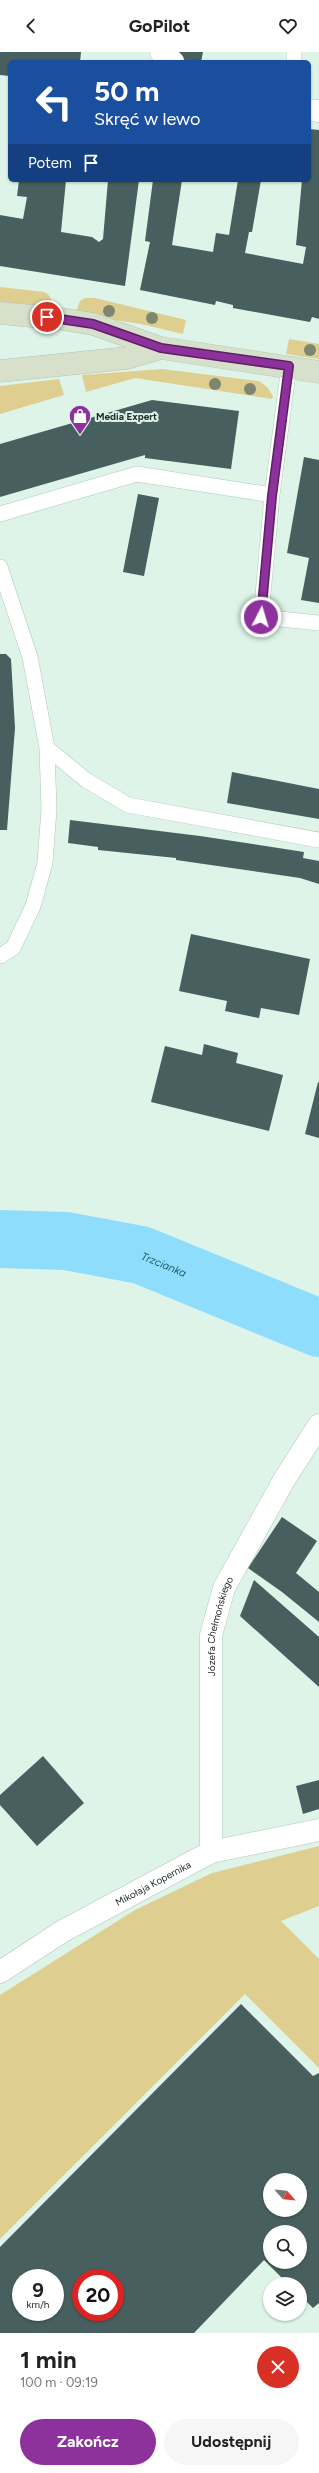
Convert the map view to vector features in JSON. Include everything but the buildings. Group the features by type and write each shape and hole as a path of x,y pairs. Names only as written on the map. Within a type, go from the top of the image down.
{"main road":[{"path":"0,313 62,319 93,324 161,348 289,366 319,372"},
{"path":"0,371 127,358 161,348"}],"street":[{"path":"161,52 171,60"},
{"name":"Józefa Chełmońskiego","path":"211,1852 211,1636 224,1588 284,1480 319,1425"},
{"name":"Mikołaja Kopernika","path":"0,1972 64,1930 211,1852 319,1830"}],"lane":[{"path":"289,366 272,496 261,617 319,623"},
{"path":"0,514 137,474 272,496"},
{"path":"0,567 30,657 47,748 49,809 45,863 33,906 13,948 0,956"},
{"path":"47,748 86,780 128,805 319,840"}],"shaded area":[{"path":"0,287 44,292 51,298 50,308 0,302"},
{"path":"85,298 95,298 186,320 183,334 141,324 75,314 80,301"},
{"path":"289,339 319,344 319,359 286,354"},
{"path":"162,369 259,381 267,387 273,396 272,399 135,378 86,392 82,375"},
{"path":"59,379 64,395 0,414 0,386"},
{"path":"319,1846 319,1906 281,1921 319,1959 319,2068 245,1994 0,2239 0,1995 135,1910 212,1873"}],"waterway":[{"name":"Trzcianka","path":"0,1239 66,1241 141,1255 319,1328"}],"place":[{"name":"Media Expert","path":"80,436"}],"route":[{"path":"47,317 93,324 161,348 289,366 283,402 272,496 261,617"}]}
